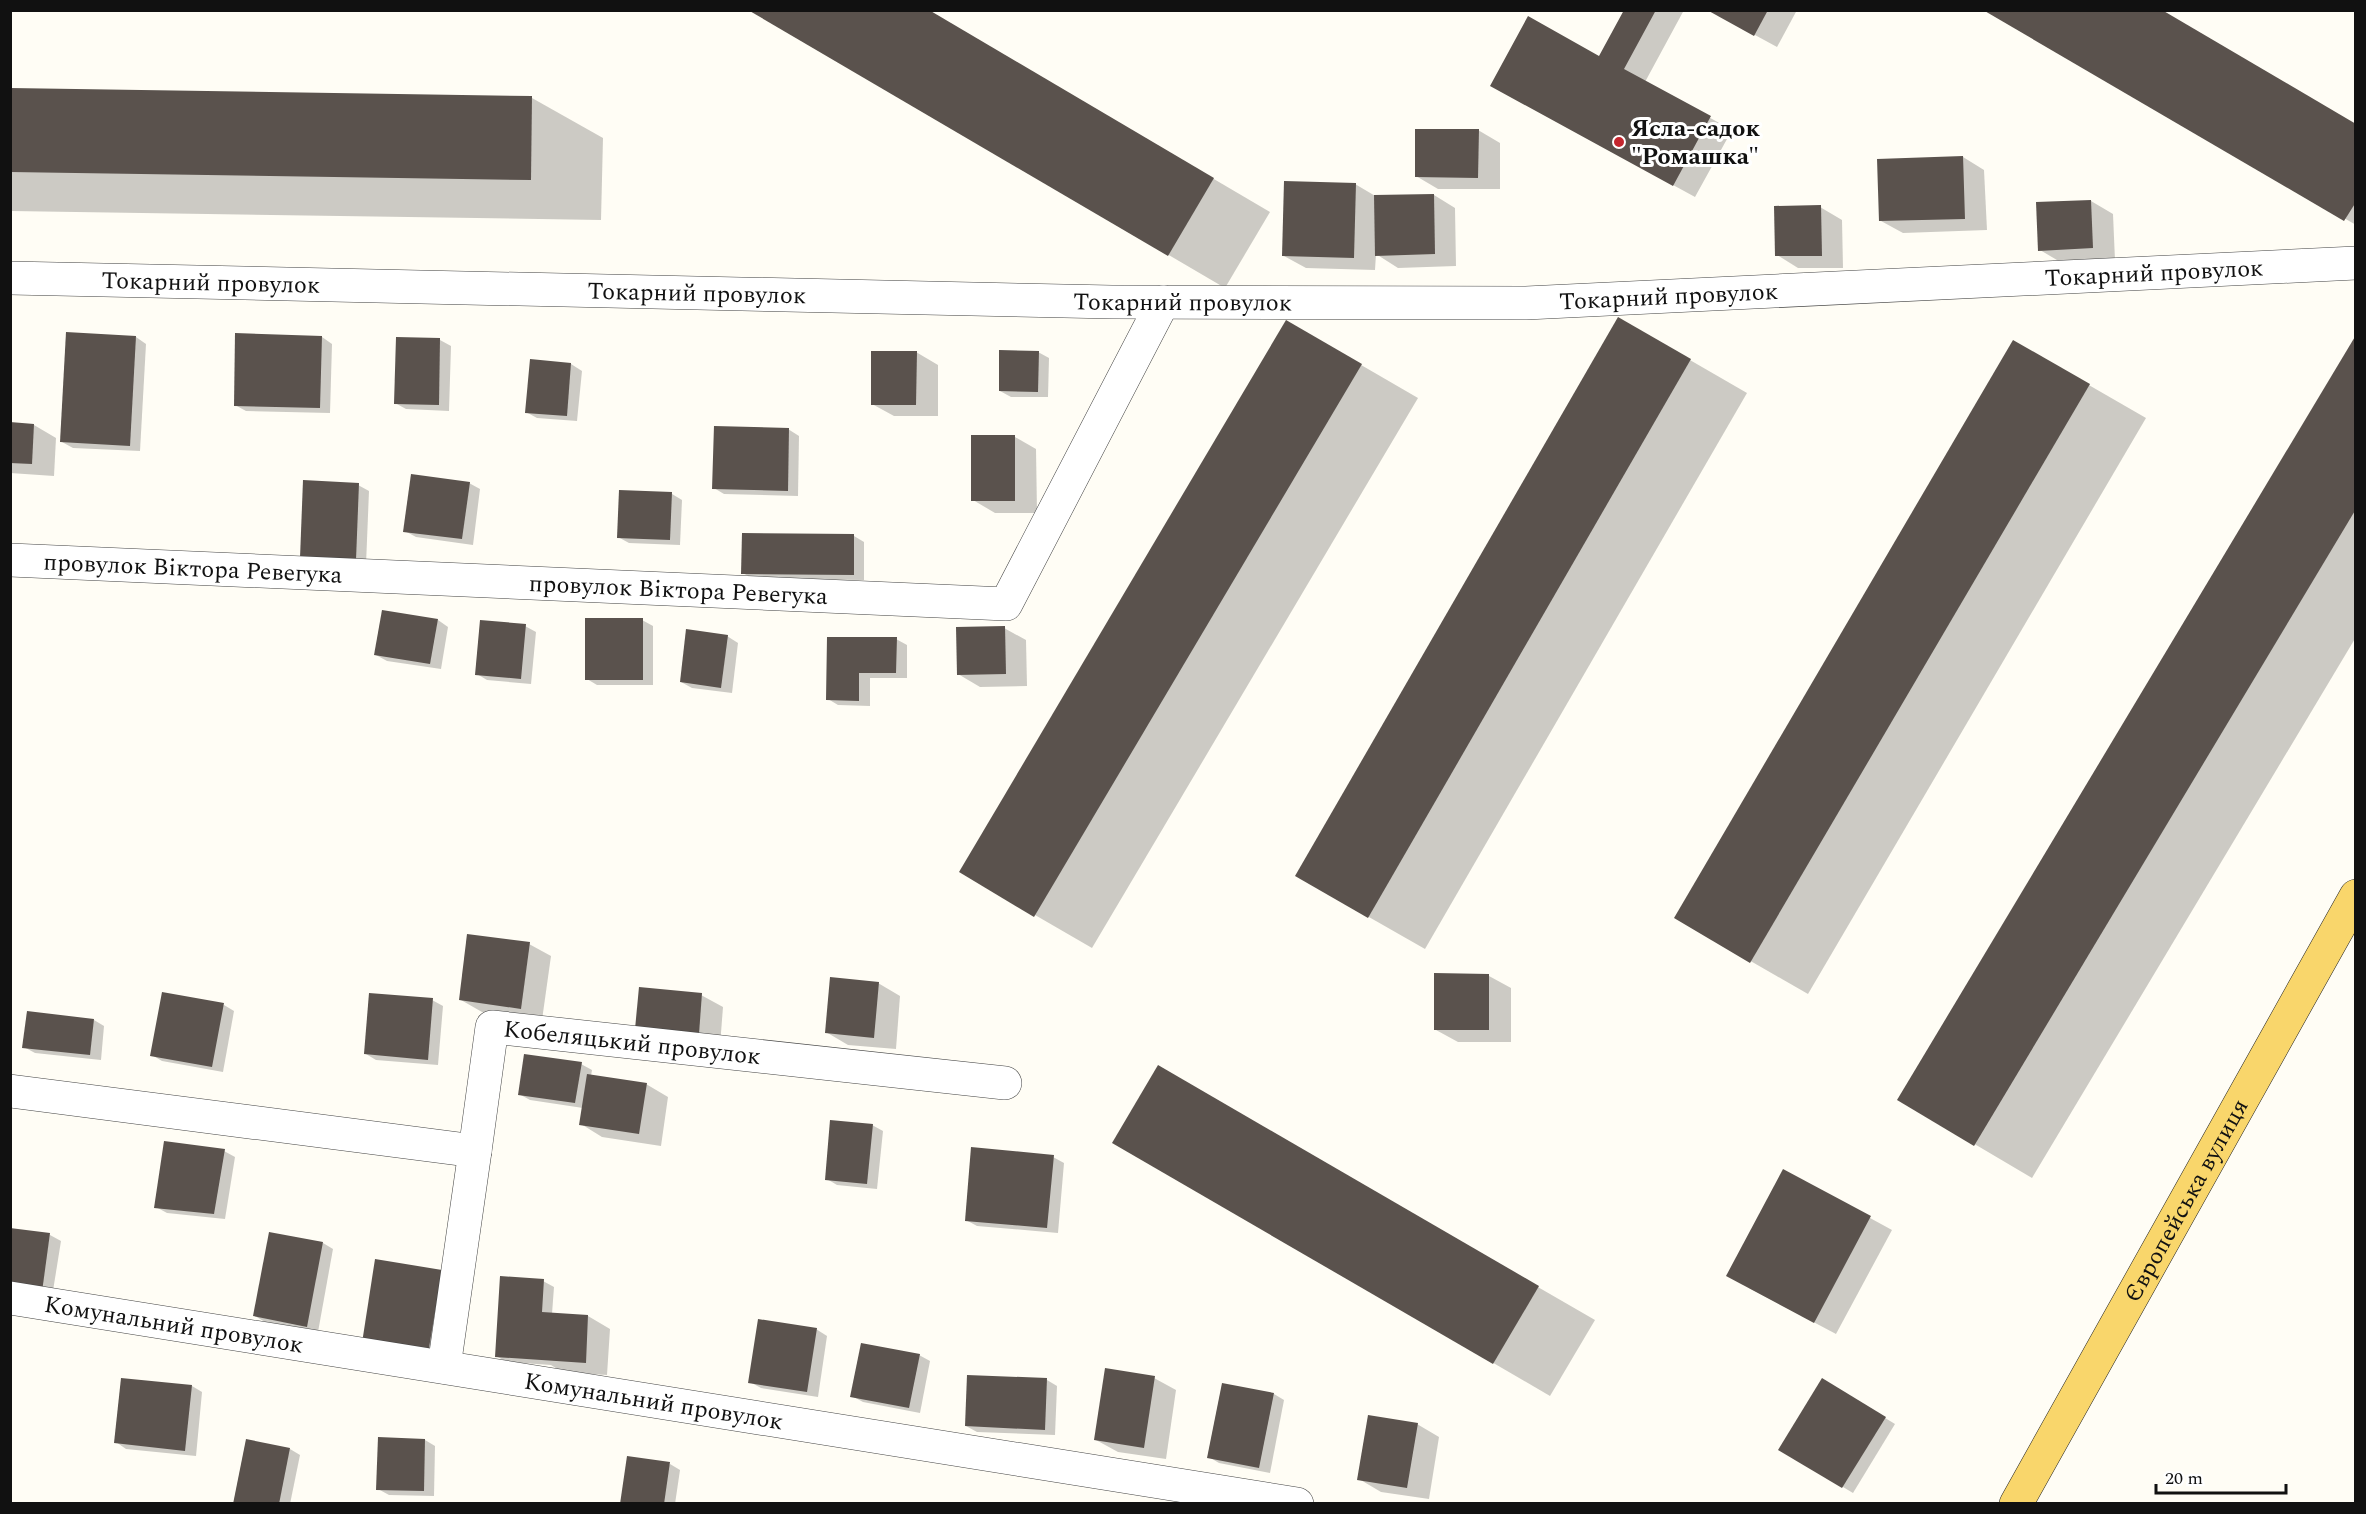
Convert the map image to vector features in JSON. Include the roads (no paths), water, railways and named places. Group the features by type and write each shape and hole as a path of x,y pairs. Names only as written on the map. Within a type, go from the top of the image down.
{"main road":[{"name":"Європейська вулиця","path":"2016,1503 2355,896"}],"street":[{"name":"Токарний провулок","path":"10,278 1162,302 1526,303 2355,263"},
{"name":"провулок Віктора Ревегука","path":"10,561 1006,604 1162,302"},
{"name":"Кобеляцький провулок","path":"475,1151 492,1027 1005,1083"},
{"path":"10,1091 475,1151 444,1367"},
{"name":"Комунальний провулок","path":"10,1298 1297,1503"}],"place":[{"name":"Ясла-садок \"Ромашка\"","path":"1619,142"}]}
